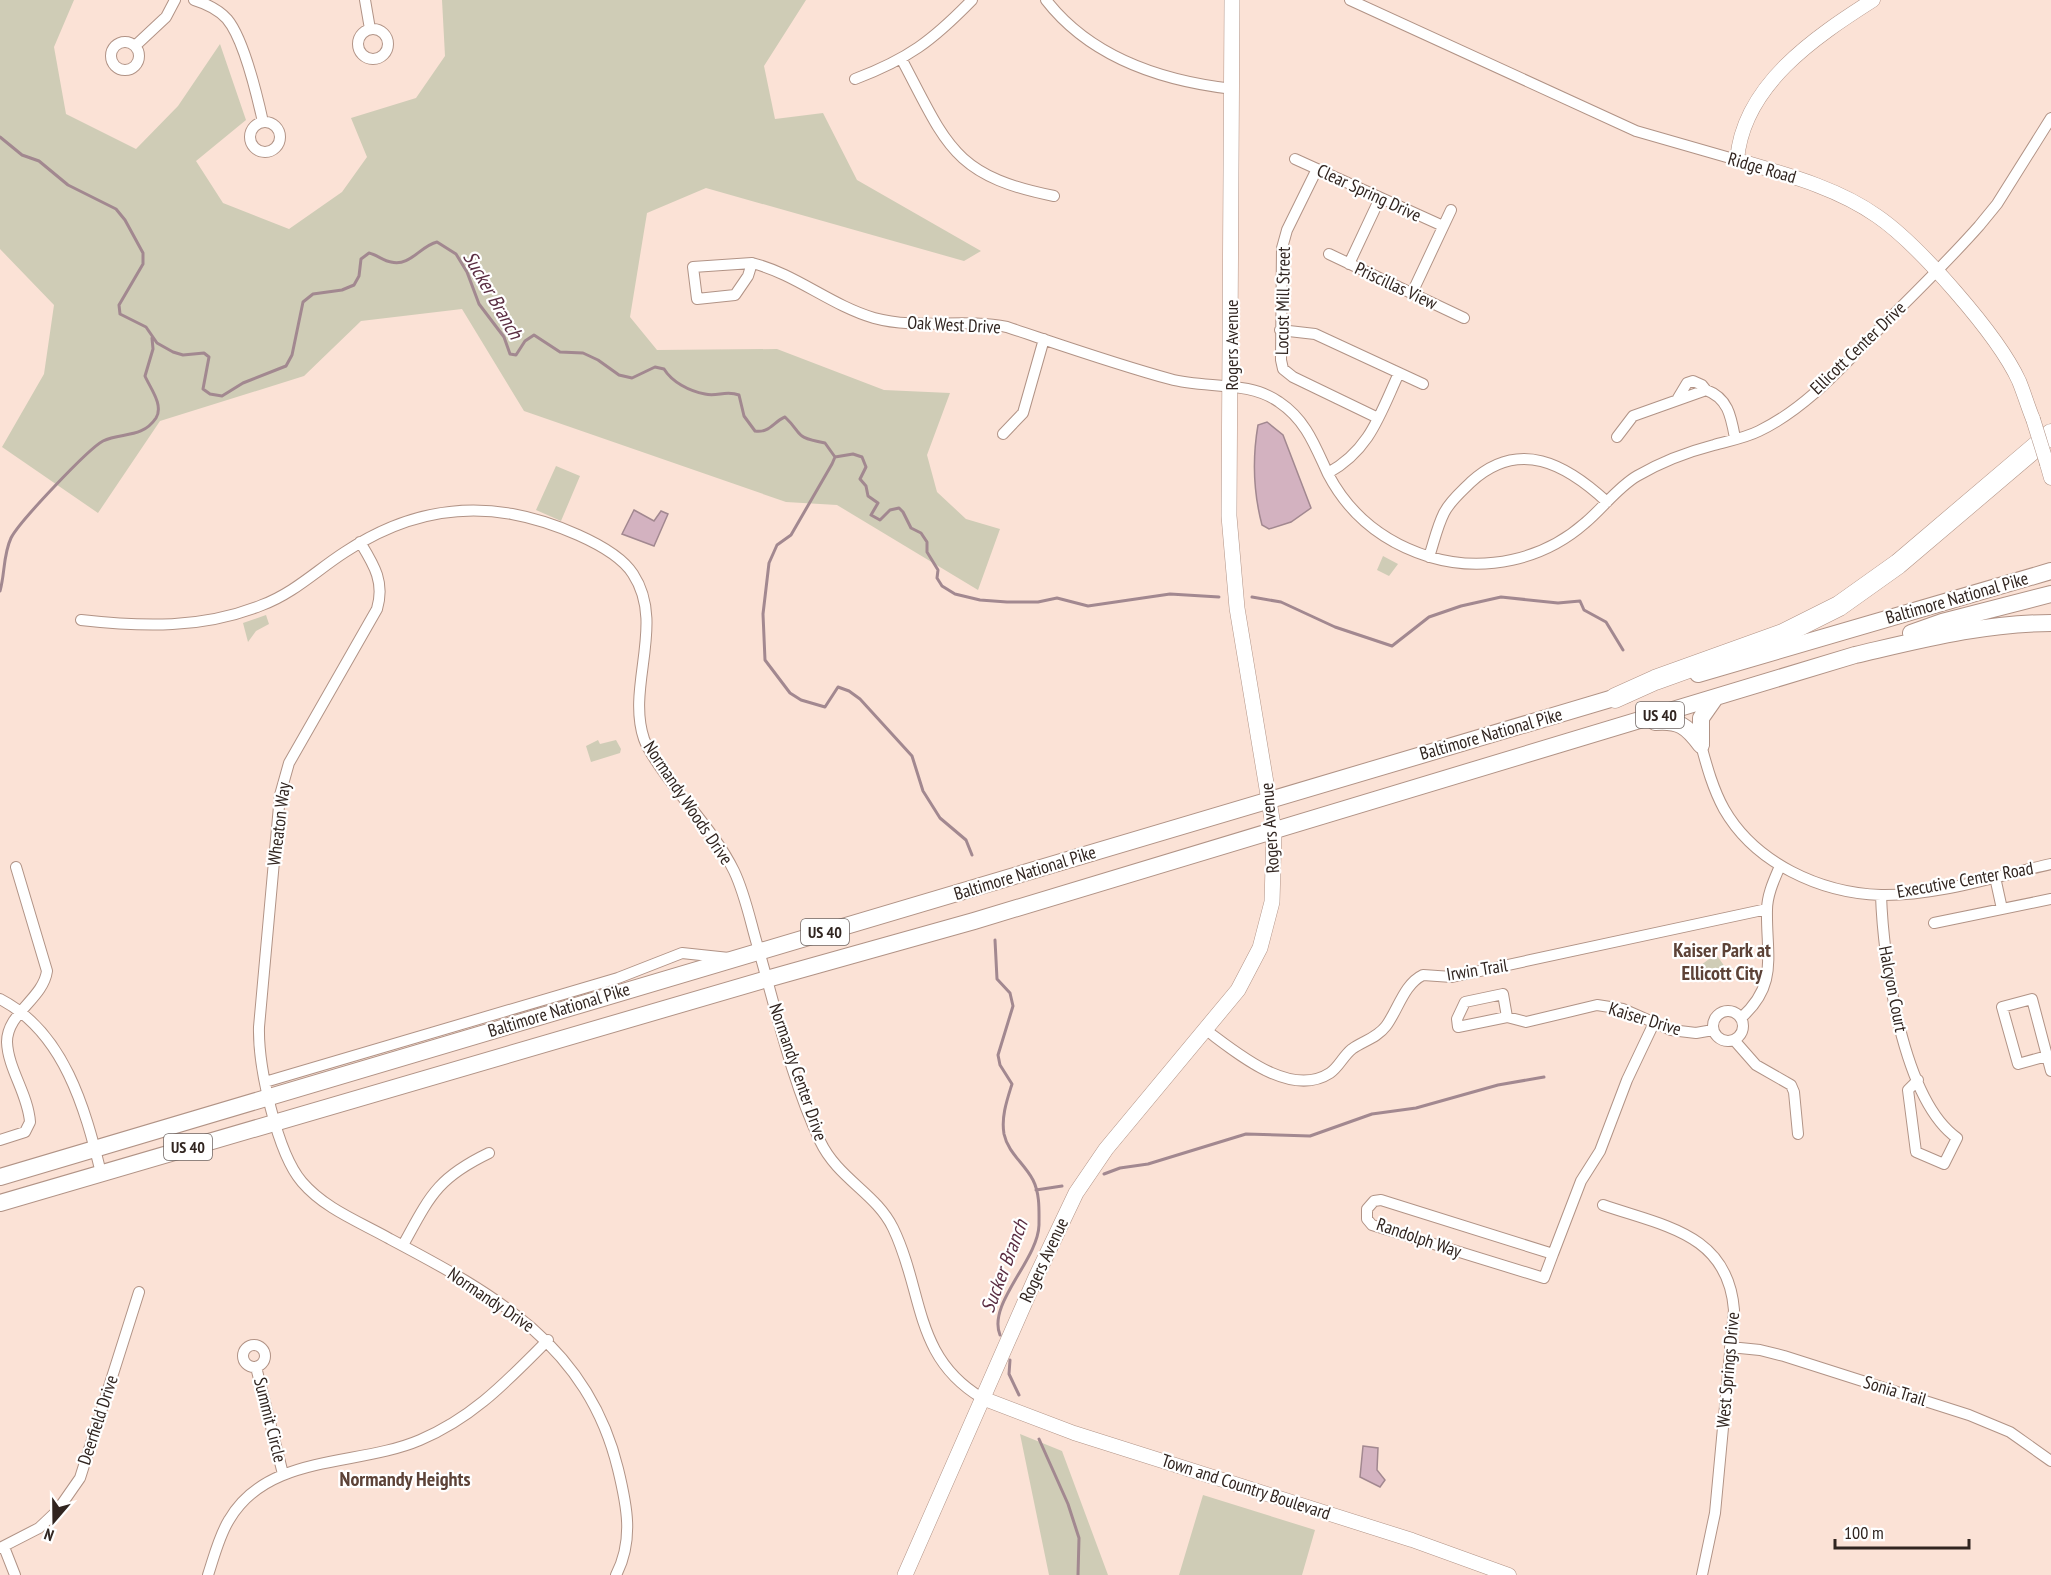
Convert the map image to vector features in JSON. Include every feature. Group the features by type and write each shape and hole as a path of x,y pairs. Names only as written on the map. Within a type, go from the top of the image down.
{"highway":[{"path":"1615,698 1655,680 1783,634 1839,606 1898,564 2051,434"}],"main road":[{"name":"Rogers Avenue","path":"905,1575 982,1398 1076,1193 1106,1149 1238,990 1263,939 1274,885 1274,831 1271,799 1234,583 1229,516 1232,386 1232,0"},
{"name":"Rogers Avenue","path":"1233,19 1237,0"},
{"name":"Baltimore National Pike","path":"0,1177 95,1149 268,1090 759,951 2051,571"},
{"path":"1855,655 1942,622 2051,594"},
{"name":"Baltimore National Pike","path":"0,1203 276,1121 974,921 1855,655 1985,627 2018,623 2051,623"},
{"path":"1701,745 1701,718 1715,698"},
{"path":"1627,725 1676,722 1690,730 1701,745"}],"street":[{"path":"135,46 166,17 175,0"},
{"path":"194,0 218,11 233,27 254,84 263,122"},
{"path":"365,0 370,29"},
{"path":"855,79 902,60 936,35 972,0"},
{"path":"1046,0 1069,25 1088,40 1135,66 1178,81 1233,89"},
{"name":"Ridge Road","path":"1350,0 1636,131 1798,178 1865,209 1899,232 1936,271 2004,354 2018,380 2049,471"},
{"path":"1737,160 1738,141 1748,117 1784,67 1828,28 1873,0"},
{"path":"902,60 946,140 971,167 1001,184 1054,196"},
{"name":"Ellicott Center Drive","path":"1232,386 1277,400 1298,417 1316,443 1328,473 1343,499 1361,520 1389,539 1429,556 1479,564 1531,555 1566,537 1633,478 1661,462 1759,431 1815,393 1936,271 1997,204 2051,118"},
{"name":"Clear Spring Drive","path":"1295,159 1443,226"},
{"name":"Locust Mill Street","path":"1317,169 1281,248 1281,360 1288,374 1378,418"},
{"path":"1349,264 1380,198"},
{"path":"1412,293 1451,210"},
{"name":"Priscillas View","path":"1329,254 1464,318"},
{"name":"Oak West Drive","path":"752,263 748,276 735,295 697,299 693,267 752,263 780,271 832,301 874,318 915,325 990,324 1170,379 1232,386"},
{"path":"1280,330 1315,334 1423,384"},
{"path":"1003,434 1023,413 1044,339"},
{"path":"1328,473 1355,456 1364,445 1399,373"},
{"path":"1617,437 1633,416 1678,398 1706,390 1719,396 1724,402 1736,438"},
{"path":"1429,556 1438,526 1450,504 1476,478 1504,460 1527,458 1542,460 1590,486 1607,502"},
{"name":"Normandy Woods Drive","path":"81,620 167,625 227,617 280,597 360,542 393,525 422,516 453,511 516,515 554,527 605,550 628,567 641,590 646,611 640,713 643,736 655,760 734,870 767,979"},
{"name":"Wheaton Way","path":"276,1121 260,1059 259,1027 282,785 289,763 377,609 380,599 380,580 360,542"},
{"name":"Executive Center Road","path":"1701,745 1710,777 1725,810 1758,850 1780,866 1827,886 1881,895 1942,888 2051,864"},
{"path":"1734,1040 1742,1032 1741,1018 1758,1000 1768,973 1770,959 1767,909 1780,866"},
{"path":"0,1140 25,1132 30,1122 8,1042 11,1028 21,1012 42,988 46,970 16,867"},
{"path":"1995,877 2002,909"},
{"name":"Halcyon Court","path":"1881,895 1886,969 1903,1041 1918,1080 1943,1126 1957,1138 1944,1164 1916,1152 1908,1090 1918,1080"},
{"path":"1934,923 2051,898"},
{"name":"Irwin Trail","path":"1206,1030 1267,1072 1302,1080 1313,1079 1331,1072 1350,1050 1379,1033 1410,985 1423,975 1452,977 1767,909"},
{"path":"268,1090 618,978 682,952 732,958"},
{"name":"Normandy Center Drive","path":"767,979 788,1051 820,1142 838,1170 881,1209 890,1222 900,1244 932,1347 951,1374 982,1398"},
{"name":"Kaiser Drive","path":"1506,1017 1503,994 1465,1002 1457,1019 1458,1027 1506,1017 1526,1022 1597,1005 1623,1009 1654,1023 1684,1032 1713,1030"},
{"path":"0,999 21,1012 42,1032 63,1063 95,1149 101,1173"},
{"path":"2047,1056 2018,1064 2002,1007 2031,999 2047,1056 2051,1071"},
{"path":"1741,1018 1732,1012 1721,1013 1714,1020 1713,1030 1721,1039 1734,1040 1756,1065 1791,1085 1794,1092 1798,1134"},
{"name":"Randolph Way","path":"1553,1254 1381,1200 1374,1202 1367,1209 1368,1220 1372,1224 1544,1278 1581,1181 1600,1151 1627,1080 1654,1023"},
{"name":"Normandy Drive","path":"276,1121 293,1170 310,1191 335,1209 498,1300 548,1340 590,1396 614,1451 628,1529 628,1546 616,1575"},
{"path":"403,1245 438,1186 460,1167 489,1153"},
{"name":"West Springs Drive","path":"1603,1205 1680,1231 1709,1249 1728,1278 1733,1293 1734,1310 1715,1514 1702,1575"},
{"name":"Deerfield Drive","path":"2,1547 22,1539 45,1522 69,1497 80,1478 139,1292"},
{"path":"208,1575 222,1533 236,1508 262,1484 283,1474 389,1451 444,1429 489,1399 548,1340"},
{"name":"Sonia Trail","path":"1730,1347 1760,1350 1784,1356 1969,1414 2010,1432 2051,1461"},
{"name":"Summit Circle","path":"256,1367 283,1474"},
{"name":"Town and Country Boulevard","path":"982,1398 1074,1433 1412,1540 1509,1575"},
{"path":"2,1547 15,1575"}],"shaded area":[{"path":"0,0 74,0 54,47 66,114 136,149 178,106 220,44 246,120 196,161 223,203 289,229 342,192 367,157 351,118 416,98 445,56 442,0 806,0 764,66 775,119 823,113 857,180 981,251 964,261 706,188 647,213 630,317 657,350 777,349 884,390 950,393 927,455 937,492 966,519 1000,529 978,590 837,505 786,502 524,411 462,309 361,321 304,376 160,421 98,513 2,447 44,374 54,305 0,249"},
{"path":"1267,422 1283,435 1311,508 1291,522 1269,529 1262,525 1254,475 1258,425"},
{"path":"556,466 580,476 561,521 536,510"},
{"path":"634,510 654,521 661,511 668,514 654,546 622,534"},
{"path":"1383,556 1398,564 1389,576 1377,570"},
{"path":"266,615 269,624 256,631 248,642 243,623"},
{"path":"598,740 600,744 616,740 621,749 620,753 591,762 586,746"},
{"path":"1716,954 1727,970 1713,981 1701,965"},
{"path":"1020,1434 1062,1451 1108,1575 1049,1575"},
{"path":"1363,1446 1378,1448 1377,1470 1385,1480 1380,1487 1360,1477"},
{"path":"1203,1495 1315,1530 1302,1575 1179,1575"}],"waterway":[{"name":"Sucker Branch","path":"0,137 22,155 39,161 68,185 116,209 125,220 143,253 143,264 119,305 120,314 146,327 157,343 173,352 183,355 204,353 209,357 203,389 210,394 222,396 243,383 286,366 292,355 303,302 313,294 342,290 354,285 359,276 361,259 369,253 398,263 404,262 437,242 456,254 467,272 479,304 504,337 510,354 516,355 525,341 534,335 560,352 583,353 598,360 619,375 632,378 655,367 664,369 676,382 693,391 709,395 730,393 739,395 744,416 755,431 768,429 785,417 803,437 825,443 835,457 832,464 791,535 777,545 769,563 763,614 765,660 790,693 801,700 825,707 838,687 860,699 912,756 923,791 940,818 966,840 972,855"},
{"path":"0,591 11,538 40,502 83,457 103,441 138,432 150,425 156,418 157,402 145,376 153,349 152,338"},
{"path":"835,457 853,454 862,457 866,467 860,479 866,486 868,496 878,503 871,515 880,520 890,510 899,508 911,528 921,533 927,542 927,552 938,570 937,578 942,586 955,594 980,600 1007,602 1038,602 1057,598 1088,606 1170,594 1219,597"},
{"path":"1252,597 1281,602 1335,627 1392,646 1429,617 1461,606 1501,597 1558,603 1580,601 1584,610 1606,622 1623,650"},
{"name":"Sucker Branch","path":"995,940 997,979 1010,993 1013,1006 998,1055 1000,1065 1012,1084 1006,1102 1003,1128 1009,1147 1033,1180 1038,1196 1039,1214 1037,1239 1000,1310 998,1323 1000,1335"},
{"path":"1104,1174 1120,1168 1148,1164 1246,1134 1310,1136 1372,1114 1416,1108 1498,1085 1544,1077"},
{"path":"1036,1190 1062,1186"},
{"name":"Sucker Branch","path":"1010,1360 1009,1374 1019,1395"},
{"name":"Sucker Branch","path":"1039,1439 1068,1504 1079,1538 1078,1575"}],"district":[{"name":"Kaiser Park at Ellicott City","path":"1722,962"},
{"name":"Normandy Heights","path":"405,1479"}]}
